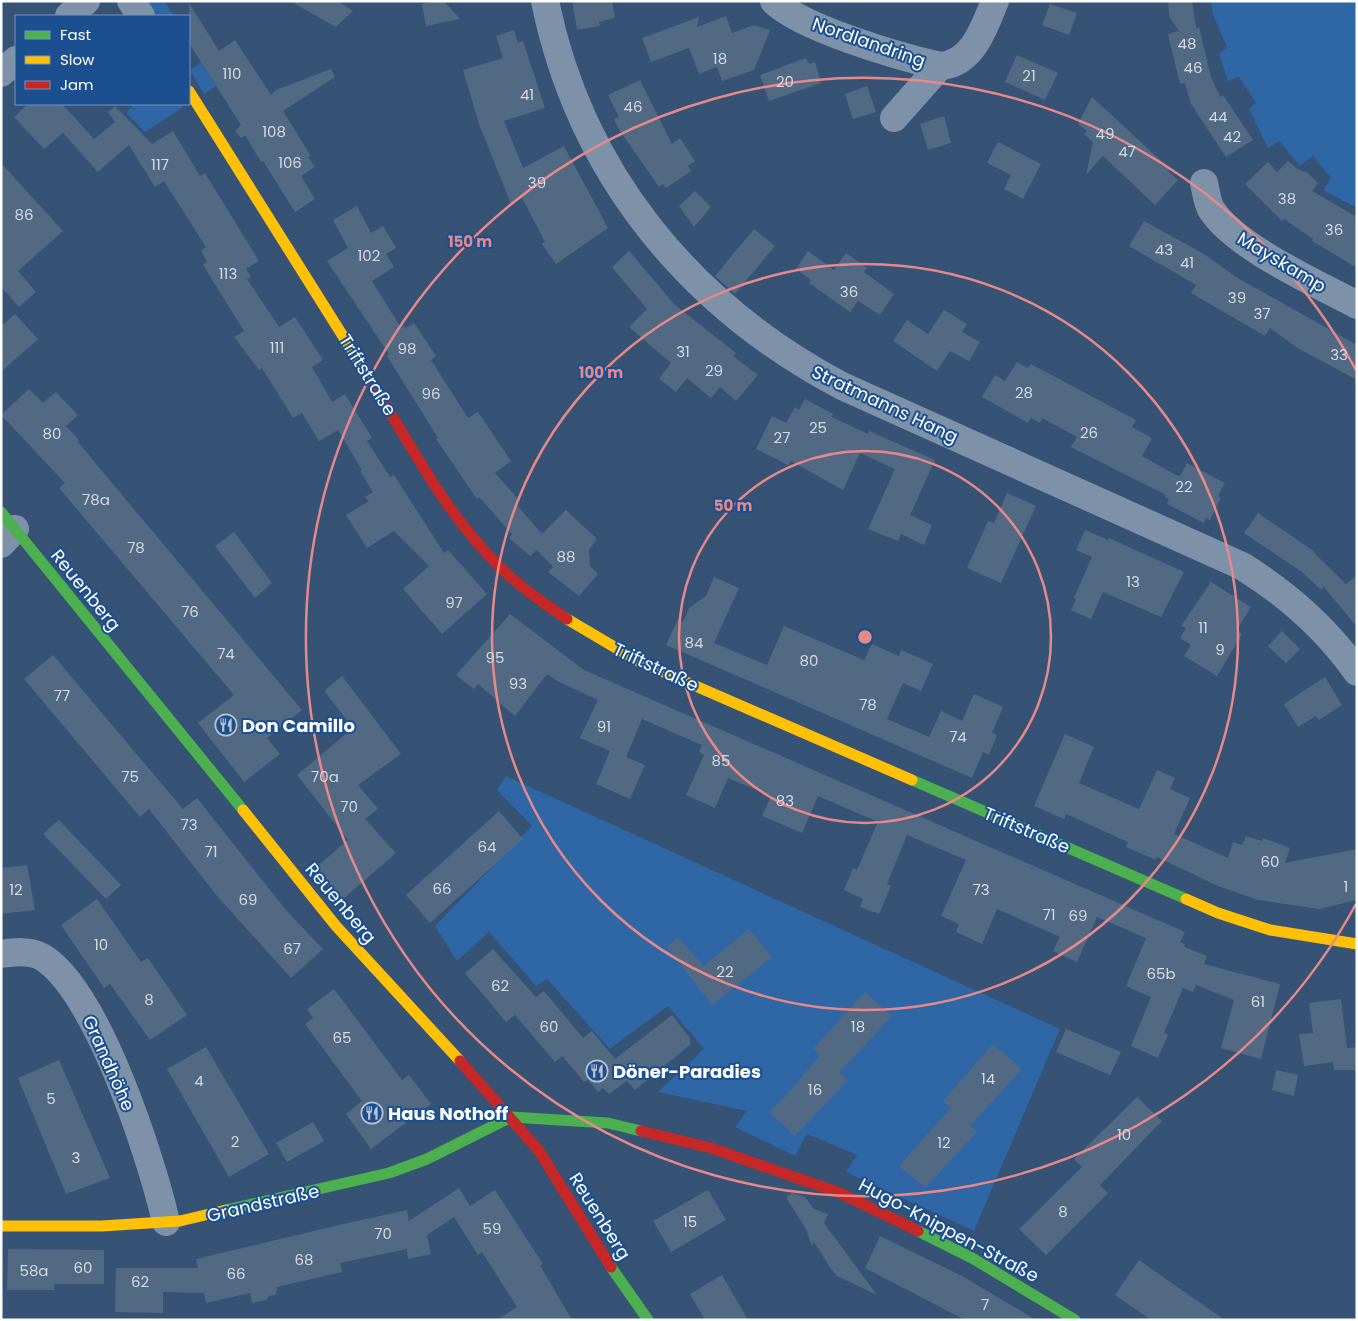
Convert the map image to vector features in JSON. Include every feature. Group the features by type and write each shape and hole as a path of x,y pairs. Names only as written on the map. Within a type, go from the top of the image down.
{"street":[{"path":"70,15 86,1"},
{"path":"131,1 141,15"},
{"name":"Stratmanns Hang","path":"546,1 555,44 574,96 621,188 670,253 726,309 770,344 842,386 1242,566 1285,595 1309,616 1329,636 1357,672"},
{"name":"Nordlandring","path":"774,1 788,12 829,31 940,66"},
{"path":"894,118 940,66 954,63 968,54 976,43 995,1"},
{"path":"1,73 15,61"},
{"name":"Triftstraße","path":"190,93 440,491 474,538 501,568 552,609 594,637 662,672 1192,902 1270,930 1357,944"},
{"name":"Mayskamp","path":"1204,183 1210,208 1230,231 1255,249 1357,305"},
{"name":"Reuenberg","path":"6,528 336,926 511,1117 539,1151 605,1258 648,1320"},
{"name":"Grandhöhe","path":"1,954 21,952 40,956 54,965 66,978 106,1047 131,1108 150,1160 166,1222"},
{"name":"Grandstraße","path":"1,1226 102,1226 193,1219 389,1173 427,1159 511,1117"},
{"name":"Hugo-Knippen-Straße","path":"511,1117 608,1123 668,1136 765,1166 840,1193 910,1225 972,1258 1075,1320"}],"shaded area":[{"path":"146,1 164,1 173,15 154,15"},
{"path":"1211,1 1357,1 1357,208 1323,190 1331,178 1313,156 1300,166 1279,141 1268,148 1249,109 1256,103 1239,77 1228,81 1219,54 1227,47 1213,15"},
{"path":"201,62 216,86 204,94 190,71"},
{"path":"134,105 180,105 182,108 145,132 126,113"},
{"path":"506,776 1060,1029 974,1231 846,1172 857,1155 807,1134 795,1156 735,1127 747,1111 658,1092 704,1049 668,1006 610,1049 547,979 536,986 489,932 457,961 435,926 532,826 497,790"}],"building":[{"path":"290,1 338,1 353,11 336,27"},
{"path":"444,1 460,19 426,26 422,4"},
{"path":"572,1 612,1 615,18 599,22 600,26 577,30"},
{"path":"1168,1 1192,1 1196,28 1199,27 1211,77 1220,97 1223,95 1253,140 1226,157 1191,104 1185,83 1180,84 1168,34 1179,31 1169,16"},
{"path":"189,3 219,51 235,40 271,95 276,90 331,69 335,77 283,111 311,156 308,157 315,167 301,176 315,199 295,212 245,135 241,138 235,131 241,125 190,45"},
{"path":"1050,4 1077,13 1069,35 1042,25"},
{"path":"726,16 732,33 754,25 770,30 754,70 722,81 717,67 699,74 689,48 651,62 642,38 699,17 697,27"},
{"path":"514,30 518,43 523,41 545,108 504,121 523,168 564,146 608,228 556,264 542,244 545,242 522,198 511,204 479,124 463,70 503,58 496,36"},
{"path":"1017,55 1058,73 1045,100 1005,82"},
{"path":"806,58 809,64 815,62 821,83 769,101 760,75"},
{"path":"640,80 672,144 680,138 695,161 688,166 691,171 666,188 663,184 659,187 620,131 614,119 619,117 608,95"},
{"path":"867,86 876,112 853,119 845,94"},
{"path":"1092,97 1170,169 1168,171 1178,180 1155,205 1103,156 1086,175 1093,142 1084,134 1087,131 1078,124"},
{"path":"27,105 63,105 94,139 115,122 108,112 115,106 152,144 173,131 200,176 205,173 259,261 246,269 251,277 247,279 279,327 295,317 323,360 312,367 332,402 345,394 372,438 367,441 390,477 394,475 444,553 448,550 487,594 442,634 403,589 429,566 394,531 367,548 346,515 369,501 365,497 373,492 360,471 362,470 338,430 319,441 302,413 293,418 262,368 259,370 234,337 244,331 203,265 207,261 201,251 206,247 164,181 155,187 129,145 98,172 63,133 44,149 14,117"},
{"path":"944,116 951,143 928,150 920,124"},
{"path":"998,142 1041,164 1023,199 1004,189 1011,175 987,163"},
{"path":"1288,161 1297,169 1308,173 1318,183 1312,191 1357,217 1357,268 1312,241 1313,239 1284,219 1282,221 1245,184 1268,162 1277,172"},
{"path":"1,163 63,231 18,271 36,292 19,307 1,287"},
{"path":"695,191 711,207 694,227 679,206"},
{"path":"357,206 371,233 383,226 396,248 386,254 394,267 372,281 401,328 404,326 406,328 414,323 436,356 431,360 468,418 478,412 511,461 495,473 520,501 516,504 542,534 566,510 597,539 589,550 590,566 598,574 579,596 548,572 553,567 537,550 530,556 509,538 512,534 479,497 477,499 436,439 438,438 387,356 389,354 327,261 348,248 333,220"},
{"path":"1144,221 1204,254 1236,277 1357,345 1357,380 1296,347 1270,328 1265,336 1191,293 1196,285 1129,246"},
{"path":"754,229 775,246 735,294 715,276"},
{"path":"629,251 675,305 736,353 733,356 758,375 736,401 720,387 711,398 687,378 676,392 659,379 671,363 629,327 647,309 612,267"},
{"path":"808,251 834,270 846,253 867,268 864,272 894,294 880,315 858,301 850,312 809,283 811,280 796,269"},
{"path":"944,310 967,324 962,332 980,342 969,361 950,351 937,371 893,341 907,320 928,334"},
{"path":"15,314 38,339 1,372 1,326"},
{"path":"1017,362 1028,368 1031,364 1136,420 1132,427 1152,438 1142,456 1176,475 1180,476 1187,463 1225,483 1218,496 1221,498 1210,520 1206,518 1204,523 1167,504 1169,499 1165,497 1166,495 1071,447 1077,437 1042,418 1040,423 1031,418 1028,423 982,397 995,375 1005,381"},
{"path":"29,389 43,403 56,392 78,415 66,426 79,440 77,441 302,710 267,738 280,754 244,782 198,723 234,695 59,488 65,483 1,415"},
{"path":"805,399 833,414 832,417 868,434 869,431 935,460 910,515 932,525 924,545 901,534 898,541 868,529 895,469 860,453 843,490 791,461 788,465 756,449 772,416 786,423 795,407 799,410"},
{"path":"1007,493 1036,506 1001,583 967,568 988,521 994,523"},
{"path":"1258,513 1315,552 1346,584 1357,575 1357,627 1324,587 1321,590 1302,572 1244,533"},
{"path":"1085,530 1108,540 1109,538 1184,572 1161,617 1103,592 1091,619 1071,610 1076,599 1074,598 1092,557 1076,550"},
{"path":"234,532 272,583 255,598 215,546"},
{"path":"714,577 739,588 714,643 767,665 784,626 864,660 872,644 899,656 901,650 933,664 921,691 903,683 887,719 929,737 941,711 962,721 974,694 1003,707 992,733 997,735 989,755 983,752 972,778 666,645 678,619 683,622 689,608 706,596"},
{"path":"1211,582 1251,607 1236,631 1242,634 1217,676 1184,656 1191,645 1180,638 1186,628 1181,626"},
{"path":"510,614 584,670 1185,932 1180,942 1185,944 1184,947 1207,956 1204,964 1280,984 1261,1059 1221,1048 1234,1000 1196,985 1193,992 1183,988 1164,1033 1168,1035 1158,1058 1131,1046 1151,997 1126,986 1146,938 1097,917 1077,962 1053,951 1060,937 997,909 982,944 956,932 959,924 941,916 966,860 907,835 887,884 891,886 879,914 860,907 863,899 844,890 853,868 857,870 878,822 818,796 802,833 762,816 771,796 728,778 715,808 686,795 704,755 699,752 702,745 642,719 626,757 645,765 630,799 596,784 610,751 580,738 598,700 557,681 547,674 515,716 478,684 474,689 456,675"},
{"path":"1282,631 1300,649 1286,663 1268,646"},
{"path":"53,655 183,809 197,798 285,909 323,949 291,978 217,896 149,809 140,817 24,679"},
{"path":"342,676 401,754 358,785 378,809 365,819 396,853 343,899 315,868 348,840 297,775 353,728 325,692"},
{"path":"1325,677 1342,705 1319,720 1316,716 1298,727 1284,704"},
{"path":"1065,734 1094,747 1079,783 1139,809 1157,770 1175,778 1170,789 1190,798 1174,834 1228,858 1233,842 1242,845 1246,836 1262,841 1263,838 1290,848 1285,863 1357,849 1357,900 1319,909 1258,900 1218,886 1157,857 1156,860 1126,847 1128,842 1066,814 1064,819 1034,806"},
{"path":"499,811 523,839 430,923 406,895"},
{"path":"59,820 121,885 106,899 43,834"},
{"path":"27,865 35,910 1,914 1,868"},
{"path":"97,899 141,962 148,958 187,1015 150,1040 110,984 104,988 61,925"},
{"path":"749,929 772,957 712,1005 667,947 678,937 704,966"},
{"path":"493,949 536,997 544,991 583,1038 592,1031 615,1059 672,1015 690,1038 690,1045 635,1090 627,1081 609,1094 603,1088 598,1092 588,1080 584,1082 562,1056 555,1062 515,1015 506,1022 465,973"},
{"path":"334,989 402,1080 409,1075 431,1104 371,1149 346,1114 362,1101 305,1024 313,1018 307,1009"},
{"path":"865,992 892,1016 839,1073 848,1080 795,1136 769,1112 784,1098 820,1055 813,1049"},
{"path":"1341,999 1347,1048 1357,1047 1357,1070 1334,1070 1333,1062 1304,1066 1299,1034 1313,1033 1309,1003"},
{"path":"1066,1029 1121,1052 1110,1075 1056,1052"},
{"path":"993,1044 1022,1069 970,1126 977,1132 925,1188 899,1166 951,1108 943,1101"},
{"path":"206,1047 269,1154 229,1177 167,1069"},
{"path":"59,1060 110,1178 66,1194 18,1078"},
{"path":"1276,1070 1298,1075 1294,1096 1272,1090"},
{"path":"1137,1097 1162,1121 1100,1185 1108,1193 1046,1255 1019,1229 1082,1167 1074,1159"},
{"path":"313,1122 324,1141 287,1162 276,1143"},
{"path":"459,1188 470,1206 495,1190 543,1264 540,1265 572,1320 497,1320 517,1307 482,1252 478,1255 454,1217 427,1235 431,1254 408,1259 407,1249 340,1263 342,1272 277,1287 276,1295 269,1296 266,1300 252,1303 250,1293 206,1303 204,1293 163,1292 163,1313 115,1312 116,1268 198,1268 196,1259 339,1225 407,1210 409,1221"},
{"path":"708,1190 726,1220 671,1252 653,1221"},
{"path":"792,1193 805,1197 814,1209 828,1214 824,1223 877,1295 837,1276 831,1269 814,1242 812,1246 806,1229 786,1197"},
{"path":"880,1236 962,1276 1036,1320 965,1320 865,1268"},
{"path":"8,1249 104,1250 104,1284 54,1284 54,1290 7,1290"},
{"path":"1139,1260 1225,1320 1151,1320 1115,1295"},
{"path":"722,1275 748,1320 705,1320 690,1294"}],"traffic: fast":[{"path":"1,512 243,810"},
{"path":"912,780 1186,899"},
{"path":"226,1210 389,1173 427,1159 511,1117 608,1123 641,1131"},
{"path":"918,1231 972,1258 1075,1320"},
{"path":"611,1267 648,1320"}],"traffic: slow":[{"path":"190,93 368,376"},
{"path":"567,619 638,661 912,780"},
{"path":"243,810 336,926 460,1061"},
{"path":"1186,899 1218,913 1270,930 1357,944"},
{"path":"1,1226 102,1226 180,1221 226,1210"}],"traffic: jam":[{"path":"368,376 428,476 462,524 508,575 567,619"},
{"path":"460,1061 539,1151 611,1267"},
{"path":"641,1131 711,1148 840,1193 918,1231"}],"place":[{"name":"Don Camillo","path":"226,725"},
{"name":"Döner-Paradies","path":"597,1071"},
{"name":"Haus Nothoff","path":"372,1113"}]}
